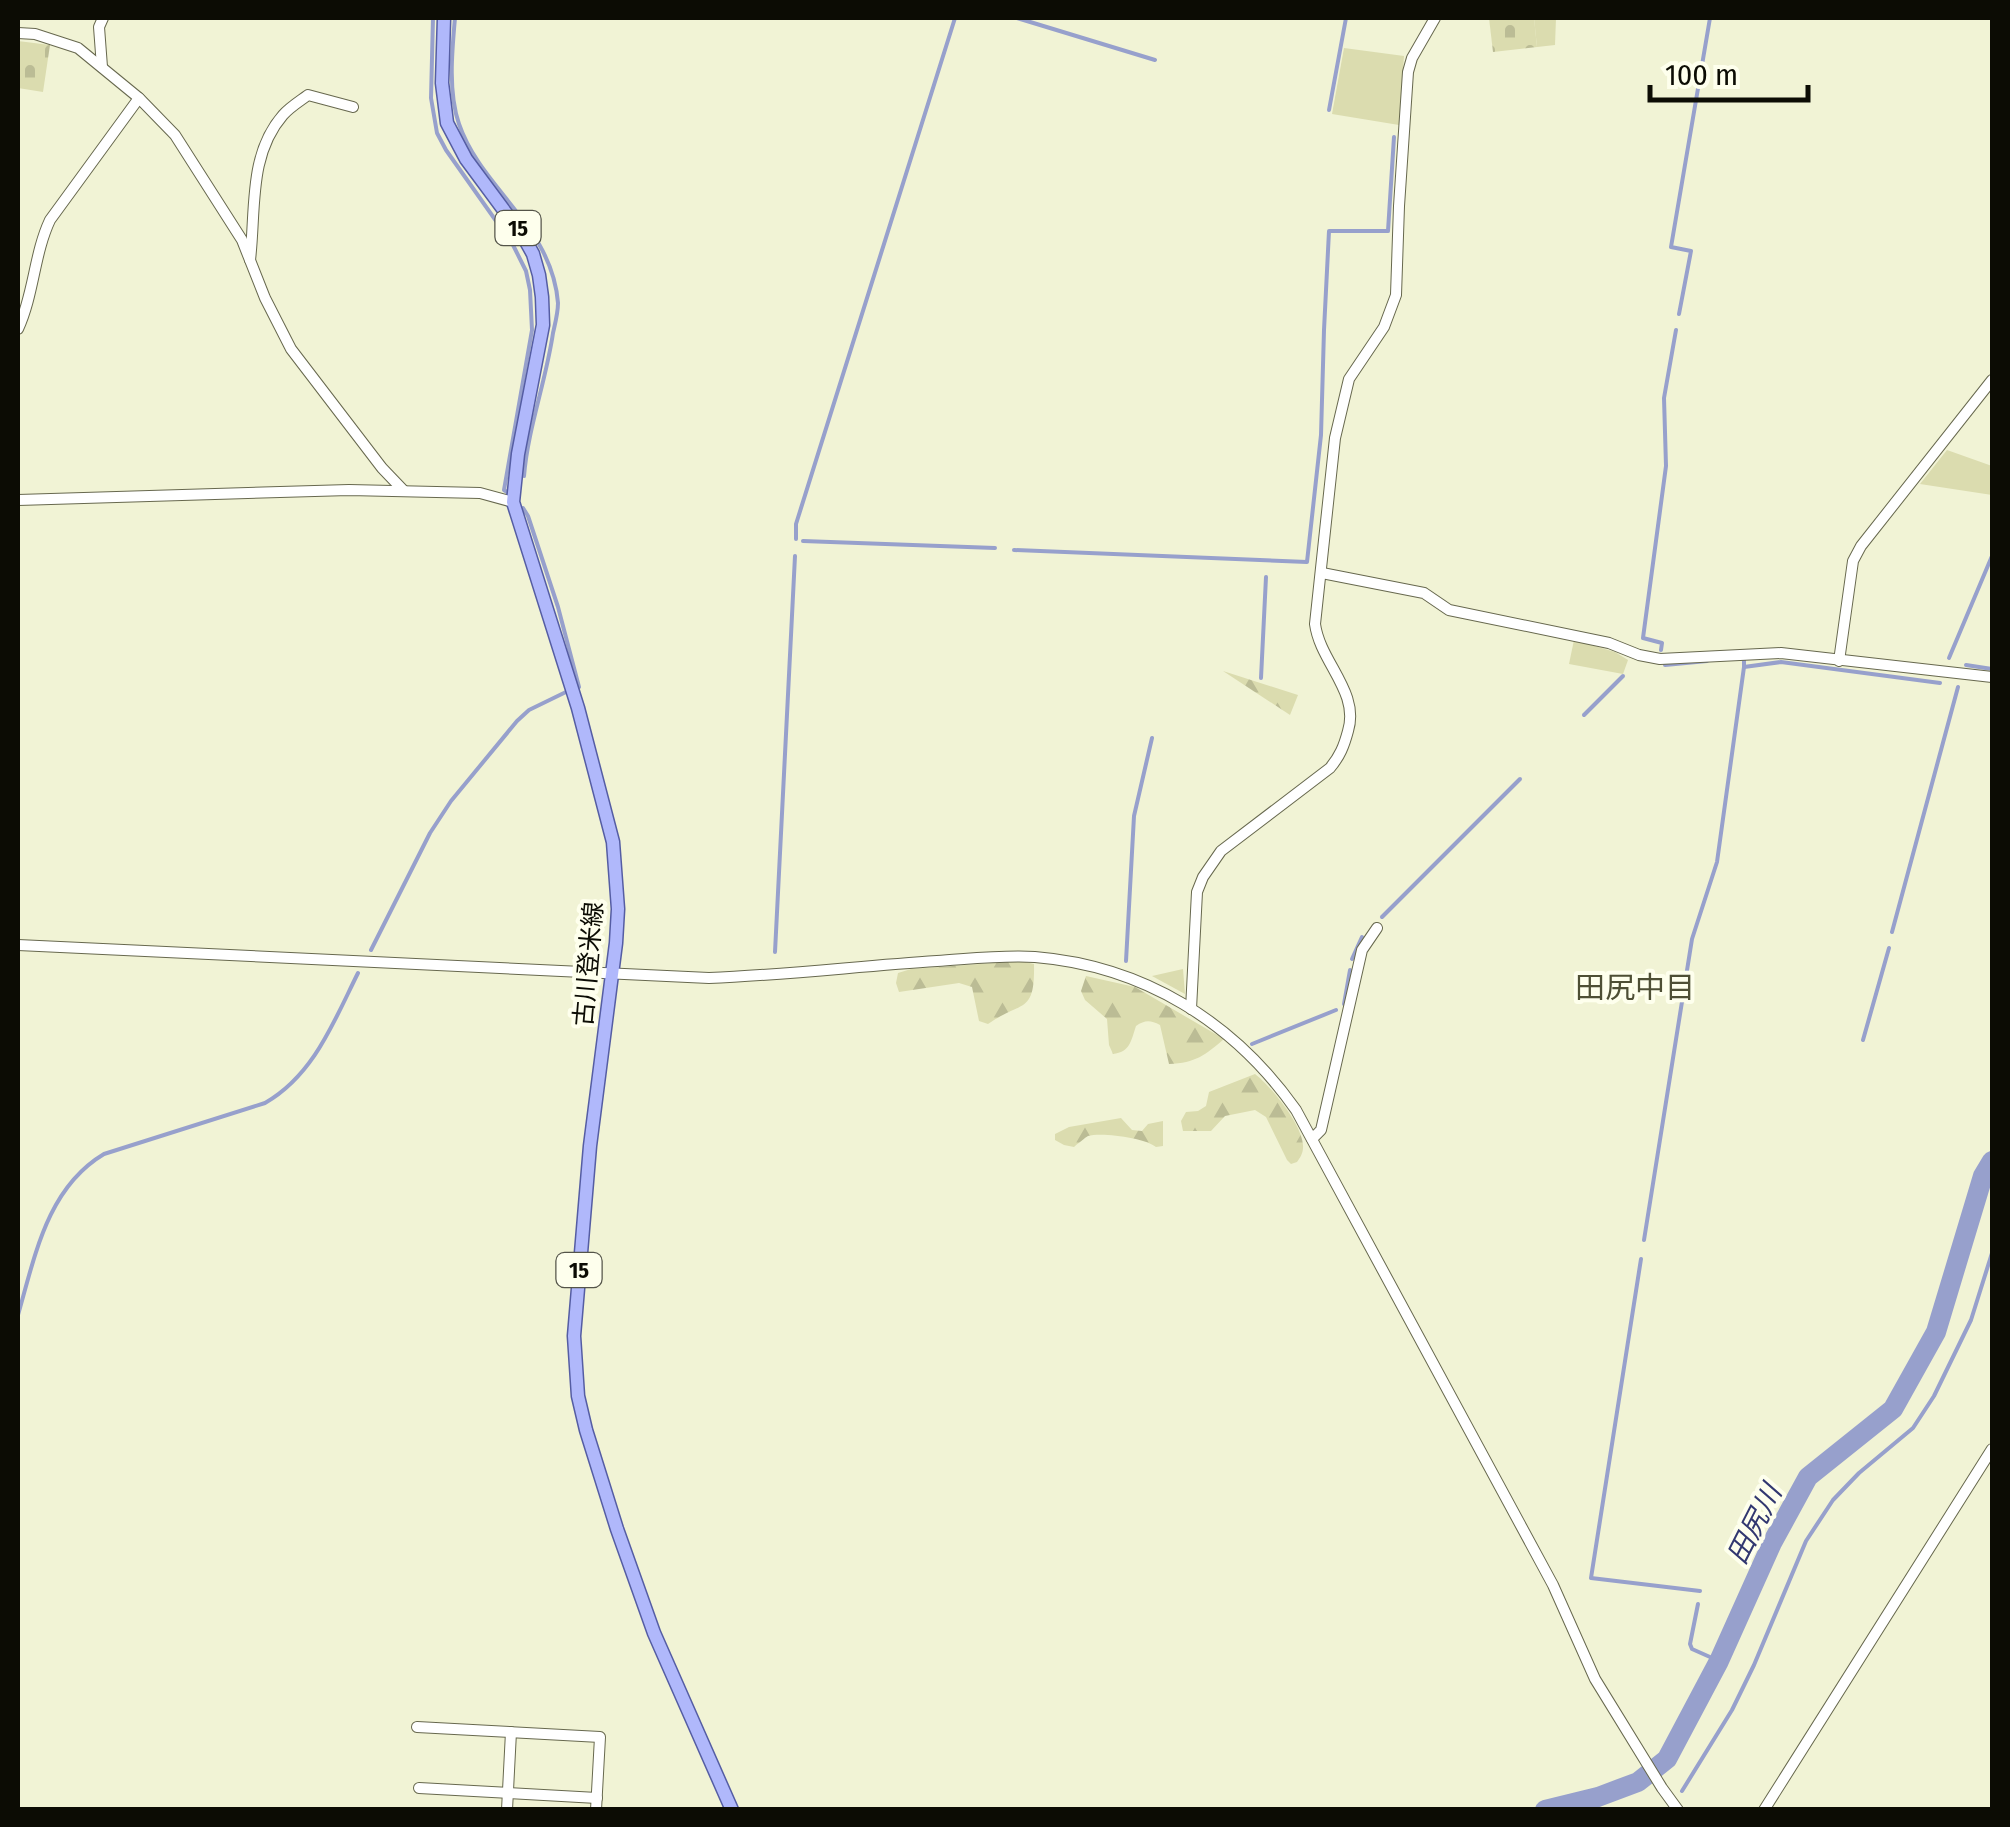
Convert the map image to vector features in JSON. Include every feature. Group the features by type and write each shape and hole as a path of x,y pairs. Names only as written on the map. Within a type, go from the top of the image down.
{"main road":[{"name":"古川登米線","path":"444,18 442,83 447,123 466,159 533,254 542,298 543,326 518,454 513,502 578,708 612,842 618,910 590,1146 574,1336 578,1396 612,1512 654,1633 732,1810"}],"street":[{"path":"102,67 103,18"},
{"path":"1192,1009 1197,892 1203,877 1221,851 1330,768 1342,751 1352,720 1347,695 1317,635 1316,624 1335,438 1349,378 1384,327 1396,294 1408,72 1435,18"},
{"path":"18,33 35,34 78,48 139,98 174,135 242,240 291,349 404,491"},
{"path":"250,261 256,173 269,135 284,113 308,95 353,108"},
{"path":"18,328 50,220 139,98"},
{"path":"1839,661 1853,561 1861,546 1992,380"},
{"path":"18,500 349,490 480,493 513,502"},
{"path":"1322,573 1424,593 1449,610 1609,643 1660,660 1780,653 1992,677"},
{"path":"1312,1139 1321,1130 1362,950 1377,928"},
{"path":"18,945 709,978 1032,957 1115,972 1168,994 1242,1045 1280,1087 1312,1139 1553,1584 1595,1679 1678,1810"},
{"path":"1764,1810 1992,1449"},
{"path":"417,1727 600,1737 596,1804 508,1793 419,1788"},
{"path":"507,1810 511,1732"}],"green space":[{"path":"1489,18 1534,18 1537,47 1493,52"},
{"path":"1534,18 1556,18 1555,45 1537,47"},
{"path":"18,41 50,45 43,92 18,88"},
{"path":"1344,48 1404,56 1399,125 1332,114"},
{"path":"1947,450 1992,466 1992,495 1920,484"},
{"path":"1574,640 1628,660 1623,674 1569,664"},
{"path":"1223,671 1298,695 1290,715"},
{"path":"1021,961 1034,964 1029,999 988,1024 979,1021 972,987 959,983 899,992 896,983 898,973 911,969"},
{"path":"1183,969 1185,994 1152,976"},
{"path":"1086,976 1135,987 1224,1039 1200,1057 1169,1064 1160,1025 1145,1022 1136,1026 1126,1048 1113,1054 1107,1019 1085,1000 1081,991"},
{"path":"1255,1074 1278,1097 1299,1130 1303,1148 1297,1162 1291,1164 1287,1160 1266,1117 1255,1110 1225,1116 1211,1131 1183,1131 1181,1121 1186,1112 1206,1106 1209,1092"},
{"path":"1121,1118 1132,1130 1142,1131 1148,1124 1163,1121 1163,1146 1103,1135 1088,1136 1074,1147 1055,1140 1055,1134 1069,1127"}],"waterway":[{"path":"433,18 431,98 437,133 513,245 530,290 532,330 504,490 507,492"},
{"path":"455,18 452,85 459,124 483,169 543,252 558,303 524,476"},
{"path":"796,539 796,524 955,18"},
{"path":"1017,18 1155,60"},
{"path":"1329,110 1346,18"},
{"path":"1679,314 1691,251 1671,247 1710,18"},
{"path":"1014,550 1307,562 1321,435 1329,231 1388,231 1394,137"},
{"path":"1661,650 1662,643 1643,638 1666,466 1664,398 1676,330"},
{"path":"523,508 558,607 577,688"},
{"path":"803,541 995,548"},
{"path":"775,952 795,556"},
{"path":"1949,658 1992,556"},
{"path":"1261,678 1266,577"},
{"path":"1644,1240 1692,939 1717,862 1742,659"},
{"path":"1665,662 1707,661"},
{"path":"1744,667 1781,662 1940,683"},
{"path":"1966,665 1992,669"},
{"path":"1584,715 1623,676"},
{"path":"1892,932 1958,687"},
{"path":"371,950 430,833 451,801 517,721 529,710 568,691"},
{"path":"1126,961 1134,816 1152,738"},
{"path":"1382,917 1520,779"},
{"path":"1352,959 1362,937"},
{"path":"1863,1040 1889,948"},
{"path":"1344,1004 1350,970"},
{"path":"18,1315 46,1225 56,1204 85,1168 104,1154 265,1103 282,1091 297,1078 321,1045 358,973"},
{"path":"1252,1044 1336,1010"},
{"name":"田尻川","path":"1545,1810 1638,1782 1667,1759 1808,1477 1893,1409 1936,1332 1983,1176 1992,1161"},
{"path":"1682,1791 1732,1710 1806,1541 1833,1500 1913,1428 1934,1396 1971,1320 1992,1253"},
{"path":"1641,1259 1591,1578 1700,1591"},
{"path":"1698,1604 1690,1644 1692,1649 1719,1661"}],"district":[{"name":"田尻中目","path":"1635,988"}]}
